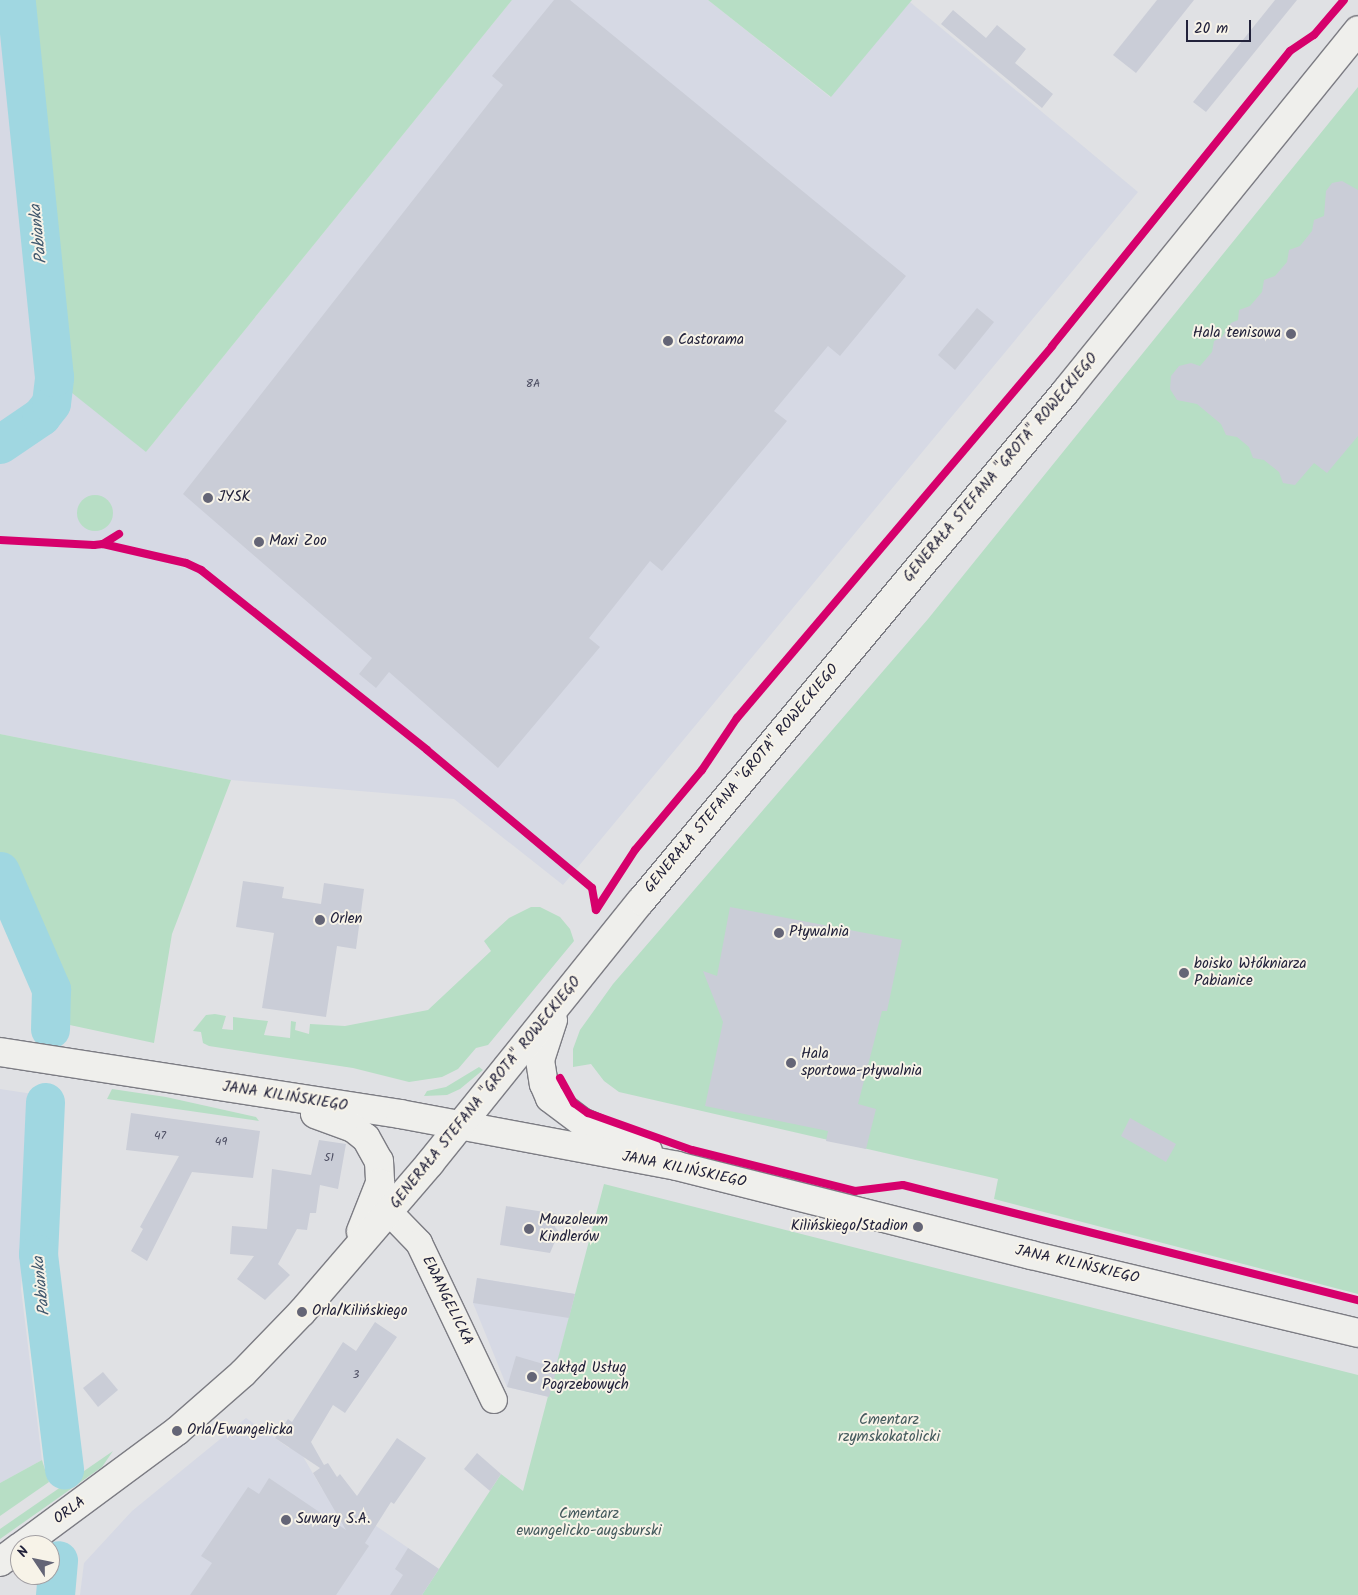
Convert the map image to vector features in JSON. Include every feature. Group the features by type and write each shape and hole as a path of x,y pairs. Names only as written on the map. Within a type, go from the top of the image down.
{"street":[{"name":"GENERAŁA STEFANA \"GROTA\" ROWECKIEGO","path":"93,1494 177,1431 243,1373 334,1276 389,1212 574,984 1066,391 1358,31"},
{"path":"574,984 550,1024 542,1048 540,1071 550,1098 582,1122 677,1166"},
{"name":"JANA KILIŃSKIEGO","path":"0,1052 460,1126 677,1166 1031,1256 1358,1332"},
{"path":"198,1083 336,1120 366,1138 379,1161 380,1183 367,1221 334,1276"},
{"name":"EWANGELICKA","path":"389,1212 419,1243 494,1400"},
{"name":"ORLA","path":"36,1535 93,1494"}],"shaded area":[{"path":"0,0 16,0 146,452 512,0 708,0 830,97 910,2 1138,192 563,885 454,799 231,780 0,734"},
{"path":"0,1089 33,1094 21,1289 42,1460 0,1483"},
{"path":"477,1278 575,1294 549,1397 507,1387 473,1303"},
{"path":"246,1418 289,1448 294,1441 322,1489 439,1569 422,1595 80,1595 84,1563 132,1511"}],"green space":[{"path":"15,0 512,0 146,452 52,377"},
{"path":"708,0 912,0 831,97"},
{"path":"1358,87 1358,1294 994,1199 998,1179 619,1092 604,1081 591,1064 573,1067 573,1049 580,1030 613,984 928,619"},
{"path":"95,495 107,501 113,513 107,525 95,531 83,525 77,513 83,501"},
{"path":"0,734 231,780 172,934 154,1043 51,1021 51,989 0,871"},
{"path":"531,907 540,907 560,917 570,929 574,941 488,1045 476,1048 458,1069 442,1077 409,1082 353,1068 209,1046 203,1043 201,1032 193,1031 206,1015 215,1014 226,1016 222,1029 233,1030 233,1017 268,1021 264,1035 290,1038 291,1021 296,1022 295,1030 309,1034 310,1024 345,1026 428,1010 491,951 484,941 509,918"},
{"path":"479,1067 483,1070 460,1089 447,1095 424,1096 427,1091 446,1087"},
{"path":"112,1089 166,1097 256,1117 259,1121 107,1099"},
{"name":"Cmentarz rzymskokatolicki","path":"604,1184 1358,1375 1358,1595 422,1595 501,1474 523,1491"},
{"path":"113,1451 102,1467 0,1539 0,1529"},
{"path":"42,1460 49,1482 0,1516 0,1483"}],"building":[{"path":"554,0 570,0 906,276 840,356 828,346 774,411 787,421 662,571 650,561 589,638 600,647 498,768 389,672 376,688 359,674 372,658 183,494 503,85 492,76"},
{"path":"1157,0 1194,0 1136,73 1113,55"},
{"path":"1275,0 1297,0 1206,112 1193,102"},
{"path":"953,10 986,38 997,25 1026,49 1015,63 1053,94 1042,108 941,24"},
{"name":"Hala tenisowa","path":"1342,181 1358,190 1358,436 1327,473 1314,463 1295,485 1283,483 1279,472 1264,460 1253,458 1249,447 1237,437 1226,435 1221,424 1197,404 1177,400 1170,389 1171,376 1179,366 1191,363 1200,366 1212,352 1214,341 1222,337 1231,323 1238,320 1239,310 1250,306 1262,292 1264,280 1275,276 1287,262 1289,250 1300,246 1312,231 1314,220 1324,216 1326,191 1332,183"},
{"path":"977,308 994,322 955,370 938,355"},
{"path":"243,881 284,887 282,898 321,904 324,883 364,889 356,949 337,946 326,1017 262,1008 274,933 236,927"},
{"name":"Hala sportowa-pływalnia","path":"730,907 902,940 887,1011 882,1011 858,1104 876,1109 866,1149 826,1141 828,1131 705,1106 723,1022 703,971 717,976"},
{"path":"131,1113 260,1131 253,1178 192,1172 147,1261 131,1251 143,1229 140,1227 179,1156 126,1150"},
{"path":"1130,1118 1176,1144 1166,1162 1121,1136"},
{"path":"319,1140 346,1144 338,1189 320,1185 316,1213 310,1213 307,1230 297,1229 278,1264 290,1275 265,1300 237,1279 254,1256 230,1254 232,1226 267,1229 272,1169 311,1175"},
{"name":"Mauzoleum Kindlerów","path":"506,1206 557,1214 555,1227 559,1232 550,1253 500,1245"},
{"path":"477,1278 575,1294 569,1318 473,1303"},
{"path":"375,1322 397,1337 345,1413 333,1405 311,1442 324,1465 328,1463 337,1477 340,1474 357,1496 397,1438 426,1458 394,1504 391,1502 365,1543 369,1546 336,1595 190,1595 212,1563 201,1556 248,1487 259,1494 269,1478 346,1530 313,1473 320,1468 275,1438 288,1419 292,1422 343,1342 356,1351"},
{"name":"Zakłąd Usług Pogrzebowych","path":"516,1356 557,1368 549,1397 507,1387"},
{"path":"103,1372 118,1390 98,1407 83,1388"},
{"path":"477,1453 501,1474 490,1491 464,1469"},
{"path":"408,1548 439,1569 422,1595 390,1595 403,1575 395,1569"}],"waterway":[{"name":"Pabianka","path":"0,444 41,416 51,403 54,377 16,0"},
{"name":"Pabianka","path":"0,871 51,989 50,1029"},
{"name":"Pabianka","path":"45,1102 38,1254 64,1469"},
{"name":"Pabianka","path":"55,1595 56,1585"}],"cycle path":[{"path":"596,910 635,850 702,770 737,718 1052,346 1290,51 1314,35 1344,0"},
{"path":"0,540 94,545 103,544 119,534"},
{"path":"103,544 186,563 201,570 427,750 592,888 596,910"},
{"path":"560,1078 574,1103 588,1113 692,1150 855,1191 903,1185 1358,1300"}],"place":[{"name":"Hala tenisowa","path":"1291,334"},
{"name":"Castorama","path":"668,341"},
{"name":"JYSK","path":"208,498"},
{"name":"Maxi Zoo","path":"259,542"},
{"name":"Orlen","path":"320,920"},
{"name":"Pływalnia","path":"779,933"},
{"name":"boisko Włókniarza Pabianice","path":"1184,973"},
{"name":"Hala sportowa-pływalnia","path":"791,1063"},
{"name":"Kilińskiego/Stadion","path":"918,1227"},
{"name":"Mauzoleum Kindlerów","path":"529,1229"},
{"name":"Orla/Kilińskiego","path":"302,1312"},
{"name":"Zakłąd Usług Pogrzebowych","path":"532,1377"},
{"name":"Orla/Ewangelicka","path":"177,1431"},
{"name":"Suwary S.A.","path":"286,1520"}],"park label":[{"name":"Cmentarz ewangelicko-augsburski","path":"589,1522"}]}
